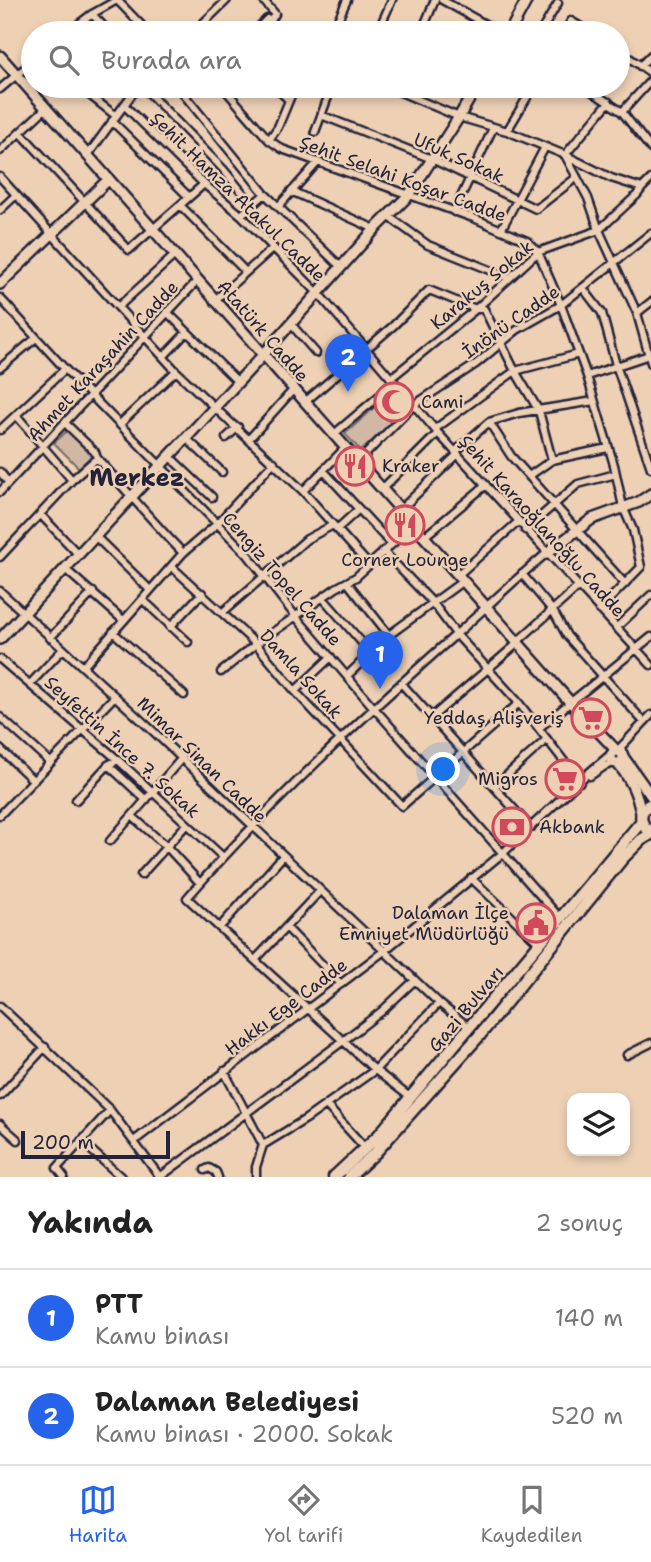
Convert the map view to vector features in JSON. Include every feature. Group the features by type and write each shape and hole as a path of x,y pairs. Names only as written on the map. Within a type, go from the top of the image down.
{"main road":[{"path":"516,21 527,0"},
{"name":"Atatürk Cadde","path":"0,56 21,80"},
{"name":"Atatürk Cadde","path":"37,98 651,796"},
{"path":"0,639 409,195 470,98"},
{"path":"0,284 109,179"},
{"path":"547,553 592,519 651,494"},
{"name":"Atatürk Cadde","path":"617,756 636,791 641,818"},
{"name":"Gazi Bulvarı","path":"334,1177 366,1149 411,1098 561,919 651,804"},
{"path":"641,818 651,833"},
{"name":"Gazi Bulvarı","path":"349,1177 375,1153 471,1046 622,859 651,833"}],"street":[{"path":"85,21 117,0 137,21"},
{"path":"205,21 227,0"},
{"path":"263,0 275,14 268,21"},
{"path":"337,21 347,0"},
{"path":"382,21 392,0"},
{"path":"426,21 435,0"},
{"path":"442,0 479,21"},
{"path":"547,21 558,3"},
{"path":"92,15 98,21"},
{"path":"640,66 651,55"},
{"path":"630,59 651,73"},
{"path":"0,89 21,71"},
{"path":"622,112 651,80"},
{"path":"92,98 189,197"},
{"path":"88,156 129,98"},
{"path":"152,98 223,169 252,204"},
{"path":"187,98 265,194 341,267"},
{"name":"Şehit Selahi Koşar Cadde","path":"233,98 270,140 282,149 502,230 527,242 538,252"},
{"path":"315,132 328,98"},
{"path":"419,98 459,117 507,131 611,178 642,188"},
{"path":"507,131 527,98"},
{"path":"603,98 622,112 651,149"},
{"path":"270,140 289,100"},
{"path":"565,155 609,102"},
{"name":"Şehit Hamza Atakul Cadde","path":"124,105 204,184 241,215 318,293 414,405"},
{"path":"0,150 46,108"},
{"name":"Ufuk Sokak","path":"321,116 432,159 536,209 577,177"},
{"path":"454,212 493,128"},
{"path":"20,132 129,250 204,184"},
{"path":"502,230 545,147"},
{"path":"183,163 201,148"},
{"path":"565,155 588,198 637,313 650,359 616,365 587,376"},
{"path":"278,207 318,162"},
{"path":"0,177 176,371 206,401 216,406 250,438 303,491 369,565"},
{"path":"600,230 651,179"},
{"path":"291,191 376,229"},
{"path":"241,215 265,194"},
{"path":"0,210 16,195"},
{"path":"180,205 246,272"},
{"path":"388,216 428,245 510,278"},
{"name":"Karakuş Sokak","path":"391,378 476,309 538,252 600,230"},
{"name":"İnönü Cadde","path":"358,462 414,405 476,365 517,330 561,305 651,233"},
{"path":"215,300 273,248"},
{"path":"538,252 587,376 616,474 623,508 633,530 641,567 599,610"},
{"path":"118,306 175,255"},
{"name":"Ahmet Karaşahin Cadde","path":"0,492 197,281"},
{"path":"583,288 602,313 616,365 651,468"},
{"path":"304,402 429,290 476,309 484,309 515,371 539,411 552,460"},
{"name":"Cengiz Topel Cadde","path":"0,298 65,369 266,576 346,677 561,919"},
{"path":"637,313 651,302"},
{"path":"167,312 238,382"},
{"path":"291,324 316,353"},
{"path":"164,356 187,332"},
{"path":"1,366 36,338"},
{"path":"382,488 437,431 515,371 579,354"},
{"path":"0,430 65,369"},
{"path":"120,424 176,371"},
{"path":"250,438 293,390"},
{"path":"333,435 379,396"},
{"path":"400,510 489,422 519,413 594,401"},
{"name":"Şehit Karaoğlanoğlu Cadde","path":"414,405 525,530 651,665"},
{"path":"16,415 72,480"},
{"path":"65,422 95,452 97,458 132,496 140,510 183,553"},
{"path":"489,422 511,456 625,584"},
{"path":"226,438 237,427"},
{"path":"186,438 222,471"},
{"path":"303,491 345,448"},
{"path":"529,475 552,460 608,448"},
{"path":"169,456 212,497"},
{"path":"0,557 72,480 97,458"},
{"path":"83,667 183,553 217,524 274,462"},
{"path":"323,470 391,544"},
{"path":"0,472 8,482"},
{"path":"525,530 578,484 616,474"},
{"path":"424,537 486,485"},
{"path":"223,612 307,539 335,527 359,509"},
{"path":"40,514 78,554"},
{"path":"346,677 389,635 433,603 518,522"},
{"path":"221,672 256,644 347,582 413,525"},
{"path":"95,536 150,590"},
{"path":"383,551 433,603 456,634 519,703 580,782"},
{"path":"411,1098 375,1070 187,898 251,826 341,739 547,553"},
{"name":"Damla Sokak","path":"172,567 256,644 295,691 402,806 435,776"},
{"path":"65,569 123,620"},
{"path":"522,574 553,611 567,636 644,722"},
{"path":"347,582 389,635"},
{"path":"432,718 488,671 578,587"},
{"name":"Mimar Sinan Cadde","path":"0,591 115,696 439,1003 470,1028"},
{"path":"50,638 93,592"},
{"path":"170,627 202,593"},
{"path":"616,628 651,595"},
{"path":"323,598 370,652"},
{"path":"143,600 188,642"},
{"path":"113,632 184,695"},
{"path":"539,729 651,637"},
{"path":"30,684 63,649"},
{"path":"295,691 331,657"},
{"name":"Seyfettin İnce 7. Sokak","path":"0,659 118,760 223,857"},
{"path":"401,683 531,828"},
{"path":"1,813 115,696"},
{"path":"435,776 519,703"},
{"name":"Hakkı Ege Cadde","path":"134,1141 224,1071 309,1010 503,853 580,782 617,756 651,715"},
{"path":"0,717 50,762"},
{"path":"495,786 547,739"},
{"path":"0,749 33,780"},
{"path":"110,841 181,758"},
{"path":"76,800 108,765 118,760"},
{"path":"108,765 146,800"},
{"path":"132,816 200,883"},
{"path":"141,875 187,824"},
{"path":"220,927 283,856"},
{"path":"471,878 540,944"},
{"path":"256,959 320,891"},
{"path":"286,927 341,984"},
{"path":"0,1006 110,1110 160,1177 382,1011 415,980"},
{"path":"256,1177 256,1167 263,1145 375,1070 439,1003"},
{"path":"627,1055 651,1044"},
{"path":"0,1096 45,1047"},
{"path":"224,1071 263,1145"},
{"path":"326,1105 366,1149"},
{"path":"64,1177 57,1168 110,1110"},
{"path":"0,1124 18,1140"},
{"path":"81,1141 121,1177"},
{"path":"205,1170 209,1168 216,1171 218,1177"}],"shaded area":[{"path":"375,407 391,423 361,451 345,434"},
{"path":"68,430 92,455 79,468 54,443"}],"place":[{"name":"Dalaman Belediyesi","path":"348,392"},
{"name":"Cami","path":"394,402"},
{"name":"Kraker","path":"355,466"},
{"name":"Corner Lounge","path":"405,525"},
{"name":"PTT","path":"380,689"},
{"name":"Yeddaş Alişveriş","path":"591,718"},
{"name":"Migros","path":"565,779"},
{"name":"Akbank","path":"512,827"},
{"name":"Dalaman İlçe Emniyet Müdürlüğü","path":"536,923"}],"district":[{"name":"Merkez","path":"137,478"}]}
